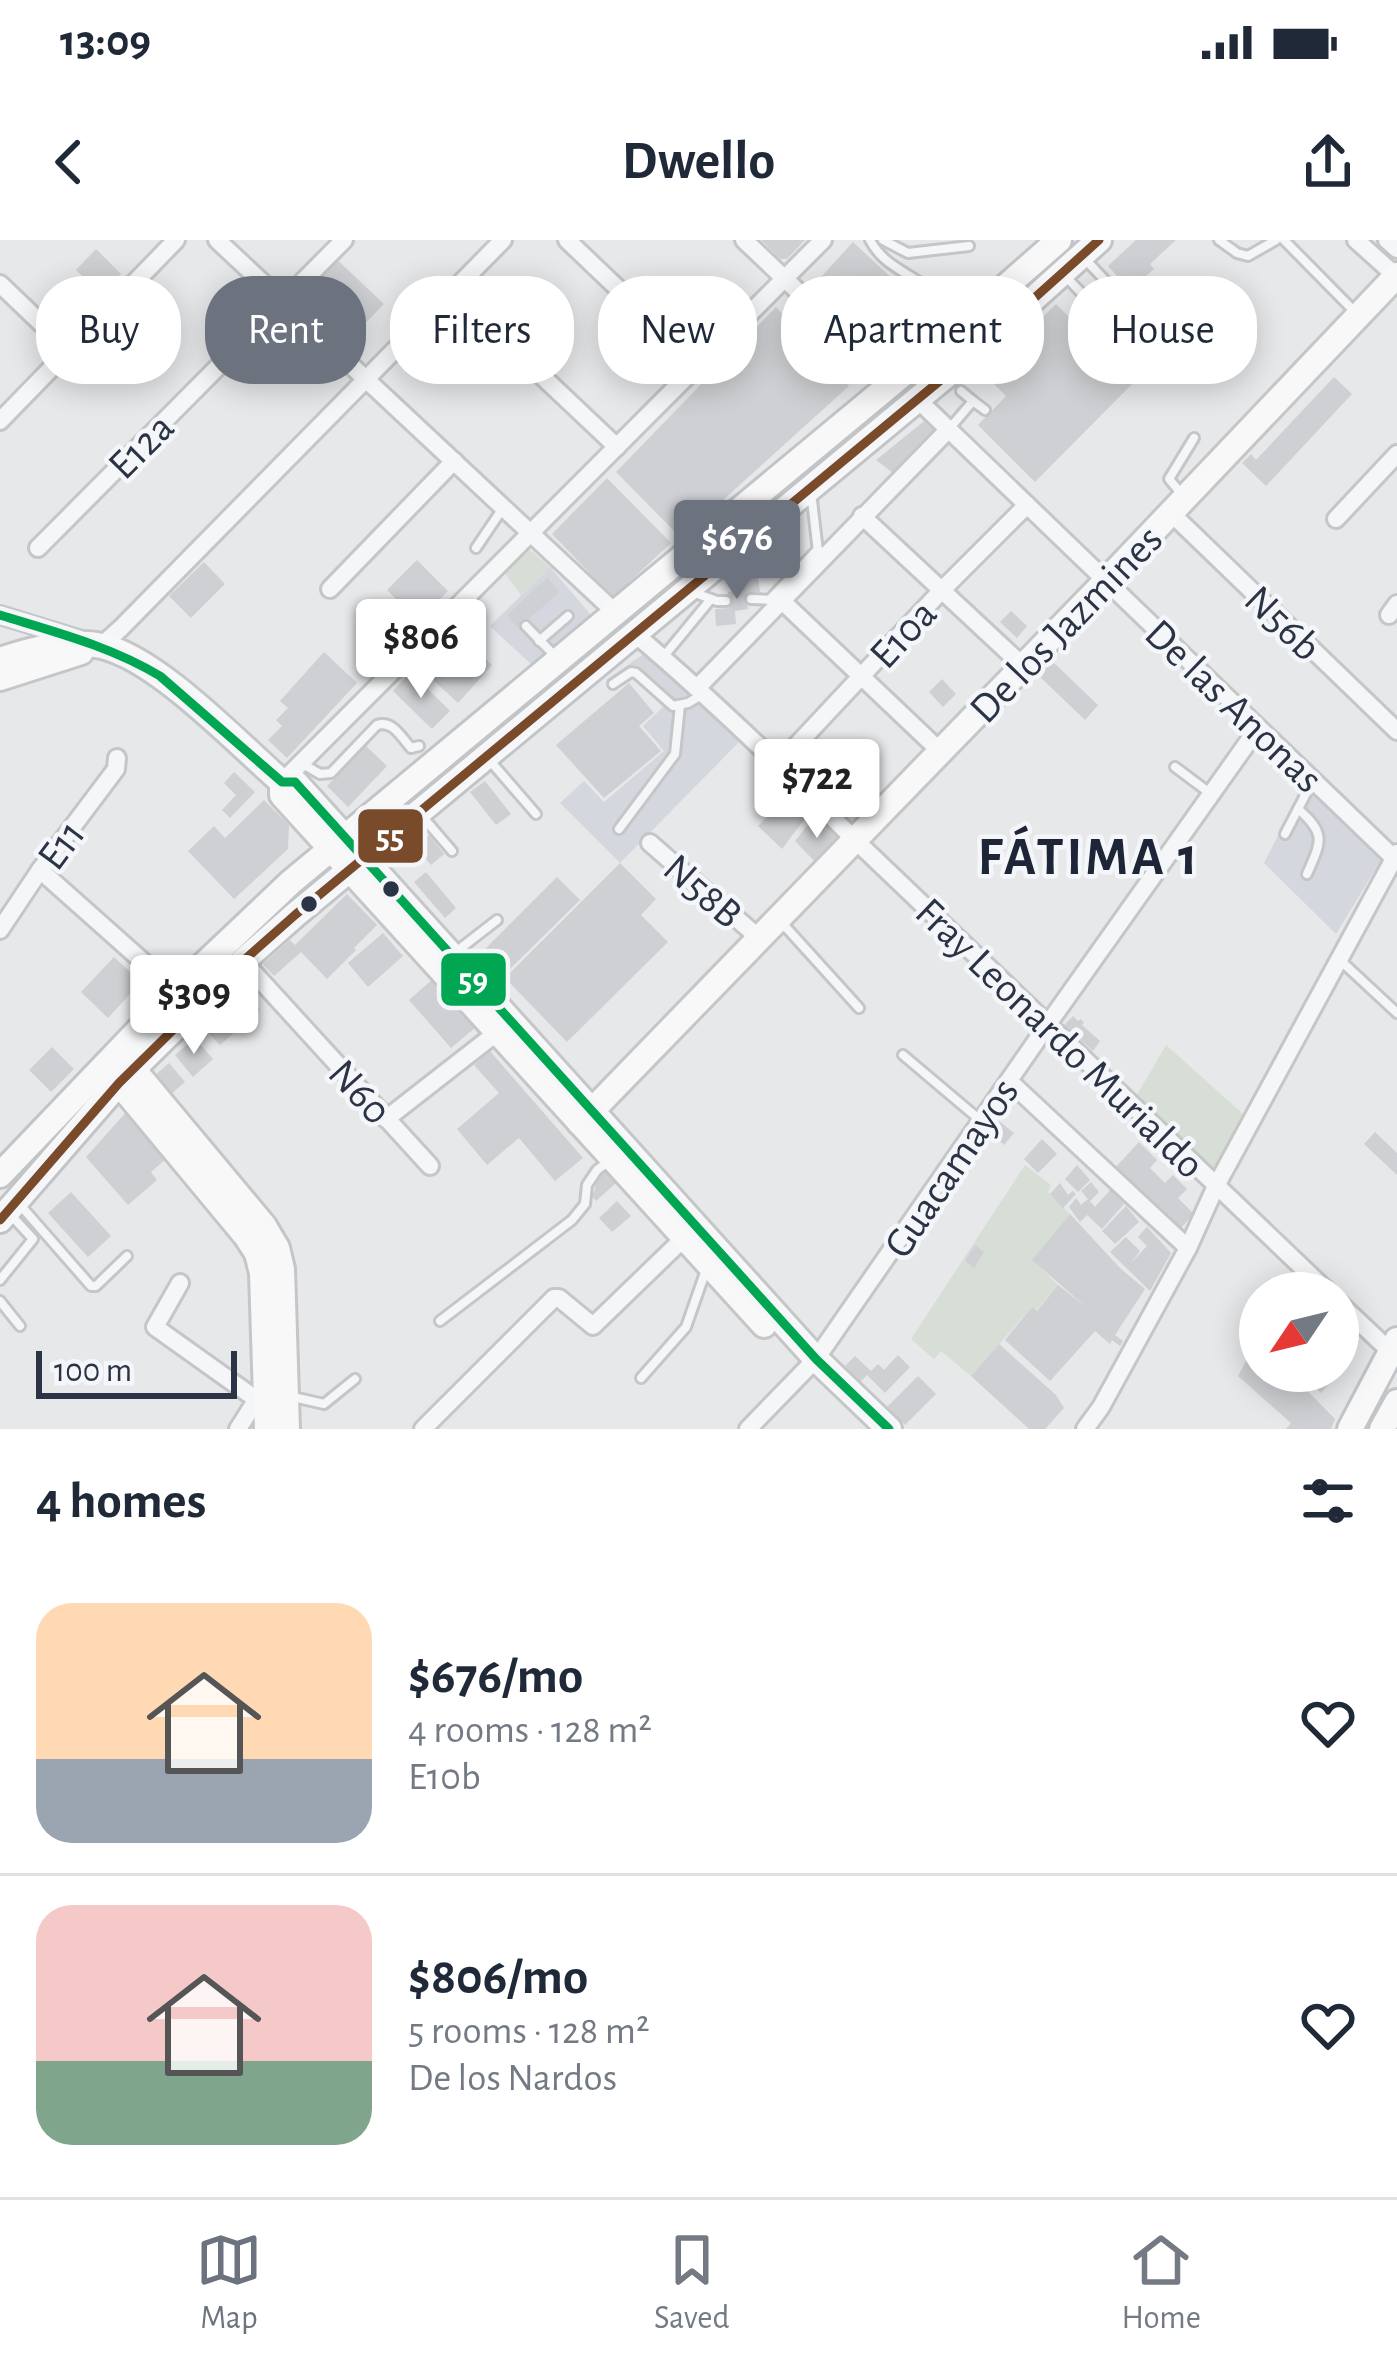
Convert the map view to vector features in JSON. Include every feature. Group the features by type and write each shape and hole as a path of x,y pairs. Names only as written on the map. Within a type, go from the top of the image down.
{"street":[{"path":"141,276 176,240"},
{"path":"217,240 255,276"},
{"name":"E12a","path":"309,276 344,240"},
{"path":"467,276 503,240"},
{"path":"567,240 605,276"},
{"path":"745,240 782,276"},
{"path":"786,276 823,240"},
{"path":"1018,276 1059,240"},
{"path":"1356,240 1397,276"},
{"path":"1387,240 1397,249"},
{"path":"891,384 337,842 176,992 5,1170 16,1201 126,1076 243,962 635,634 700,594 811,488 1081,256"},
{"name":"De los Jazmines","path":"586,1116 1397,276"},
{"path":"757,306 781,281"},
{"path":"0,284 36,319"},
{"path":"366,378 390,354"},
{"name":"E12a","path":"38,548 205,380"},
{"path":"366,380 616,614"},
{"path":"0,421 36,383"},
{"path":"0,678 101,646 360,384"},
{"path":"550,384 617,447"},
{"path":"282,782 681,384"},
{"name":"De las Anonas","path":"917,399 1396,857"},
{"path":"701,690 776,600 948,430"},
{"path":"1336,519 1397,454"},
{"path":"330,589 454,461"},
{"name":"E10a","path":"779,764 1027,505"},
{"name":"N56b","path":"1179,505 1397,731"},
{"path":"862,516 1023,666"},
{"path":"776,600 941,752"},
{"path":"0,615 101,646 160,676 282,782 295,782 337,842 865,1429"},
{"name":"Fray Leonardo Murialdo","path":"635,634 779,764 1307,1272"},
{"path":"0,660 41,646 101,646"},
{"name":"Guacamayos","path":"748,1429 811,1364 1258,728"},
{"name":"E11","path":"0,930 116,769 117,758"},
{"name":"N58B","path":"650,843 759,938"},
{"path":"1085,1429 1188,1248 1216,1186 1396,857"},
{"path":"356,863 451,955 504,1027"},
{"path":"40,870 176,992"},
{"name":"N60","path":"243,962 430,1166"},
{"path":"386,1119 504,1027"},
{"path":"126,1076 257,1253 273,1390 267,1429"},
{"path":"1009,1081 1188,1248"},
{"path":"586,1116 612,1159 728,1287 890,1429"},
{"path":"423,1429 554,1298 593,1326 684,1238"},
{"path":"181,1282 155,1328 273,1390 287,1429"},
{"path":"1350,1429 1394,1347 1359,1319"},
{"path":"238,1429 273,1390"},
{"path":"1382,1429 1397,1402"}],"lane":[{"path":"870,240 878,254 908,276"},
{"path":"883,240 908,253 969,246"},
{"path":"1219,240 1248,256 1280,240 1359,315"},
{"path":"961,391 985,410"},
{"path":"948,430 973,401"},
{"path":"1179,505 1169,479 1194,439"},
{"path":"811,488 819,555"},
{"path":"476,548 504,507"},
{"path":"664,658 700,594 726,601"},
{"path":"751,599 776,600"},
{"path":"539,641 568,616"},
{"path":"526,626 559,661"},
{"path":"613,684 636,673 673,706 701,690"},
{"path":"619,829 675,754 680,705"},
{"path":"302,763 320,774 331,773 383,723 391,725 411,748 419,746"},
{"path":"486,757 536,814"},
{"path":"1174,767 1211,794"},
{"path":"1285,834 1312,780"},
{"path":"1298,809 1319,833 1319,847 1307,874"},
{"path":"418,812 452,851"},
{"path":"778,919 859,1008"},
{"path":"451,955 497,920"},
{"path":"1339,959 1397,1013"},
{"path":"903,1055 981,1121"},
{"path":"440,1321 572,1220 585,1204 587,1185 596,1171 612,1159"},
{"path":"16,1201 91,1286 127,1256"},
{"path":"0,1280 33,1242 16,1201"},
{"path":"641,1378 686,1327 708,1265"},
{"path":"698,1292 728,1287"},
{"path":"0,1301 20,1326"},
{"path":"273,1390 321,1405 355,1379"}],"shaded area":[{"path":"530,550 550,567 521,595 504,572"},
{"path":"550,567 591,615 534,667 490,626"},
{"path":"642,655 739,742 620,863 560,803 584,781 604,802 664,751 643,726 664,706 639,678 631,676 614,690 606,680"},
{"path":"1306,780 1384,855 1336,934 1264,863"},
{"path":"1166,1045 1244,1115 1214,1170 1137,1095"},
{"path":"1025,1165 1051,1185 1048,1192 1070,1214 1033,1260 1058,1285 1036,1311 1031,1308 971,1376 941,1351 934,1359 911,1339"}],"building":[{"path":"761,240 805,240 787,259 780,259"},
{"path":"1136,240 1176,240 1150,264 1154,269 1146,276 1117,276 1108,266"},
{"path":"853,242 890,276 822,276"},
{"path":"96,249 121,274 82,276 76,270"},
{"path":"333,256 354,276 314,276"},
{"path":"366,287 384,304 366,323"},
{"path":"1056,304 1068,316 1068,384 1132,384 1035,482 978,425 1006,396 994,384 1044,384 1044,316"},
{"path":"776,307 781,312 781,384 849,386 681,538 616,472 701,384 757,384 757,327"},
{"path":"1334,377 1352,394 1266,486 1242,463 1251,454 1256,460"},
{"path":"928,418 942,430 893,473 876,460"},
{"path":"607,478 671,543 613,597 552,534"},
{"path":"794,529 800,535 798,550 764,579 752,565"},
{"path":"417,560 448,591 418,621 387,590"},
{"path":"204,562 225,584 191,618 169,596"},
{"path":"548,577 559,593 518,628 507,615"},
{"path":"758,577 760,592 746,594 748,609 735,611 736,624 716,626 715,609 729,608 728,592 741,591 739,579"},
{"path":"1011,611 1027,626 1017,638 1000,622"},
{"path":"458,614 480,633 473,641 452,621"},
{"path":"452,627 492,665 458,703 417,665"},
{"path":"324,652 357,683 287,758 268,740 282,726 276,720 288,708 280,701"},
{"path":"1051,660 1098,705 1085,720 1037,674"},
{"path":"411,672 450,711 432,729 393,691"},
{"path":"942,679 956,694 943,707 929,692"},
{"path":"629,683 654,713 639,726 661,751 604,798 556,745"},
{"path":"366,746 387,766 348,807 327,786"},
{"path":"234,772 255,792 230,818 222,810 236,795 224,783"},
{"path":"485,781 511,814 496,825 470,792"},
{"path":"861,789 871,800 850,817 841,808"},
{"path":"786,797 807,816 782,849 758,826"},
{"path":"264,800 289,825 288,849 234,899 188,851 214,826 225,838"},
{"path":"816,815 837,837 836,846 819,866 795,841"},
{"path":"429,835 444,854 431,865 415,846"},
{"path":"620,863 656,899 641,915 668,942 567,1042 505,978"},
{"path":"426,872 456,908 445,918 414,882"},
{"path":"557,877 580,900 504,975 481,953"},
{"path":"347,894 377,925 356,950 327,979 301,952 274,976 263,964 290,940 295,945"},
{"path":"383,933 403,956 368,987 348,963"},
{"path":"114,957 141,982 108,1018 81,992"},
{"path":"434,978 476,1027 451,1048 409,1000"},
{"path":"247,996 260,1010 220,1045 207,1031"},
{"path":"1073,1016 1100,1041 1093,1051 1064,1025"},
{"path":"195,1038 213,1059 193,1077 175,1055"},
{"path":"52,1047 74,1069 51,1092 29,1070"},
{"path":"490,1051 583,1158 555,1181 519,1138 487,1165 457,1129 499,1093 474,1065"},
{"path":"169,1063 185,1082 170,1095 154,1076"},
{"path":"128,1110 166,1159 151,1172 157,1180 128,1205 86,1157"},
{"path":"999,1121 1014,1133 1004,1145 991,1132"},
{"path":"1375,1132 1397,1153 1397,1175 1364,1144"},
{"path":"1042,1139 1057,1154 1038,1173 1024,1159"},
{"path":"1139,1142 1157,1160 1150,1168 1165,1183 1173,1175 1187,1189 1178,1198 1194,1214 1178,1231 1113,1170"},
{"path":"1077,1165 1090,1180 1078,1192 1065,1179"},
{"path":"605,1169 617,1182 596,1201 591,1195 596,1177"},
{"path":"1091,1182 1099,1192 1090,1201 1095,1207 1111,1189 1124,1204 1102,1229 1087,1215 1080,1222 1069,1207 1076,1198 1081,1205 1088,1199 1081,1191"},
{"path":"1060,1183 1068,1195 1076,1194 1063,1208 1050,1194"},
{"path":"71,1192 111,1236 88,1257 48,1213"},
{"path":"617,1201 631,1216 612,1232 599,1218"},
{"path":"1126,1206 1139,1222 1115,1244 1102,1231"},
{"path":"1070,1214 1145,1289 1115,1335 1123,1341 1120,1346 1095,1331 1050,1381 1005,1340 1058,1285 1086,1307 1032,1260"},
{"path":"1147,1227 1171,1253 1150,1291 1110,1252 1126,1237 1140,1251 1130,1264 1147,1246 1138,1237"},
{"path":"975,1245 984,1252 974,1268 965,1261"},
{"path":"999,1344 1056,1395 1064,1408 1045,1429 1029,1429 971,1376"},
{"path":"898,1355 910,1367 885,1393 867,1375 860,1382 845,1366 855,1356 871,1371 878,1364 884,1370"},
{"path":"918,1376 936,1394 905,1425 887,1407"},
{"path":"1256,1392 1309,1392 1335,1419 1331,1429 1286,1429 1291,1423"}],"transit line":[{"name":"55","path":"0,1220 119,1083 243,961 971,355 1099,240"},
{"name":"59","path":"0,615 141,665 160,676 282,782 295,782 816,1359 889,1429"}],"district":[{"name":"FÁTIMA 1","path":"1089,855"}]}
